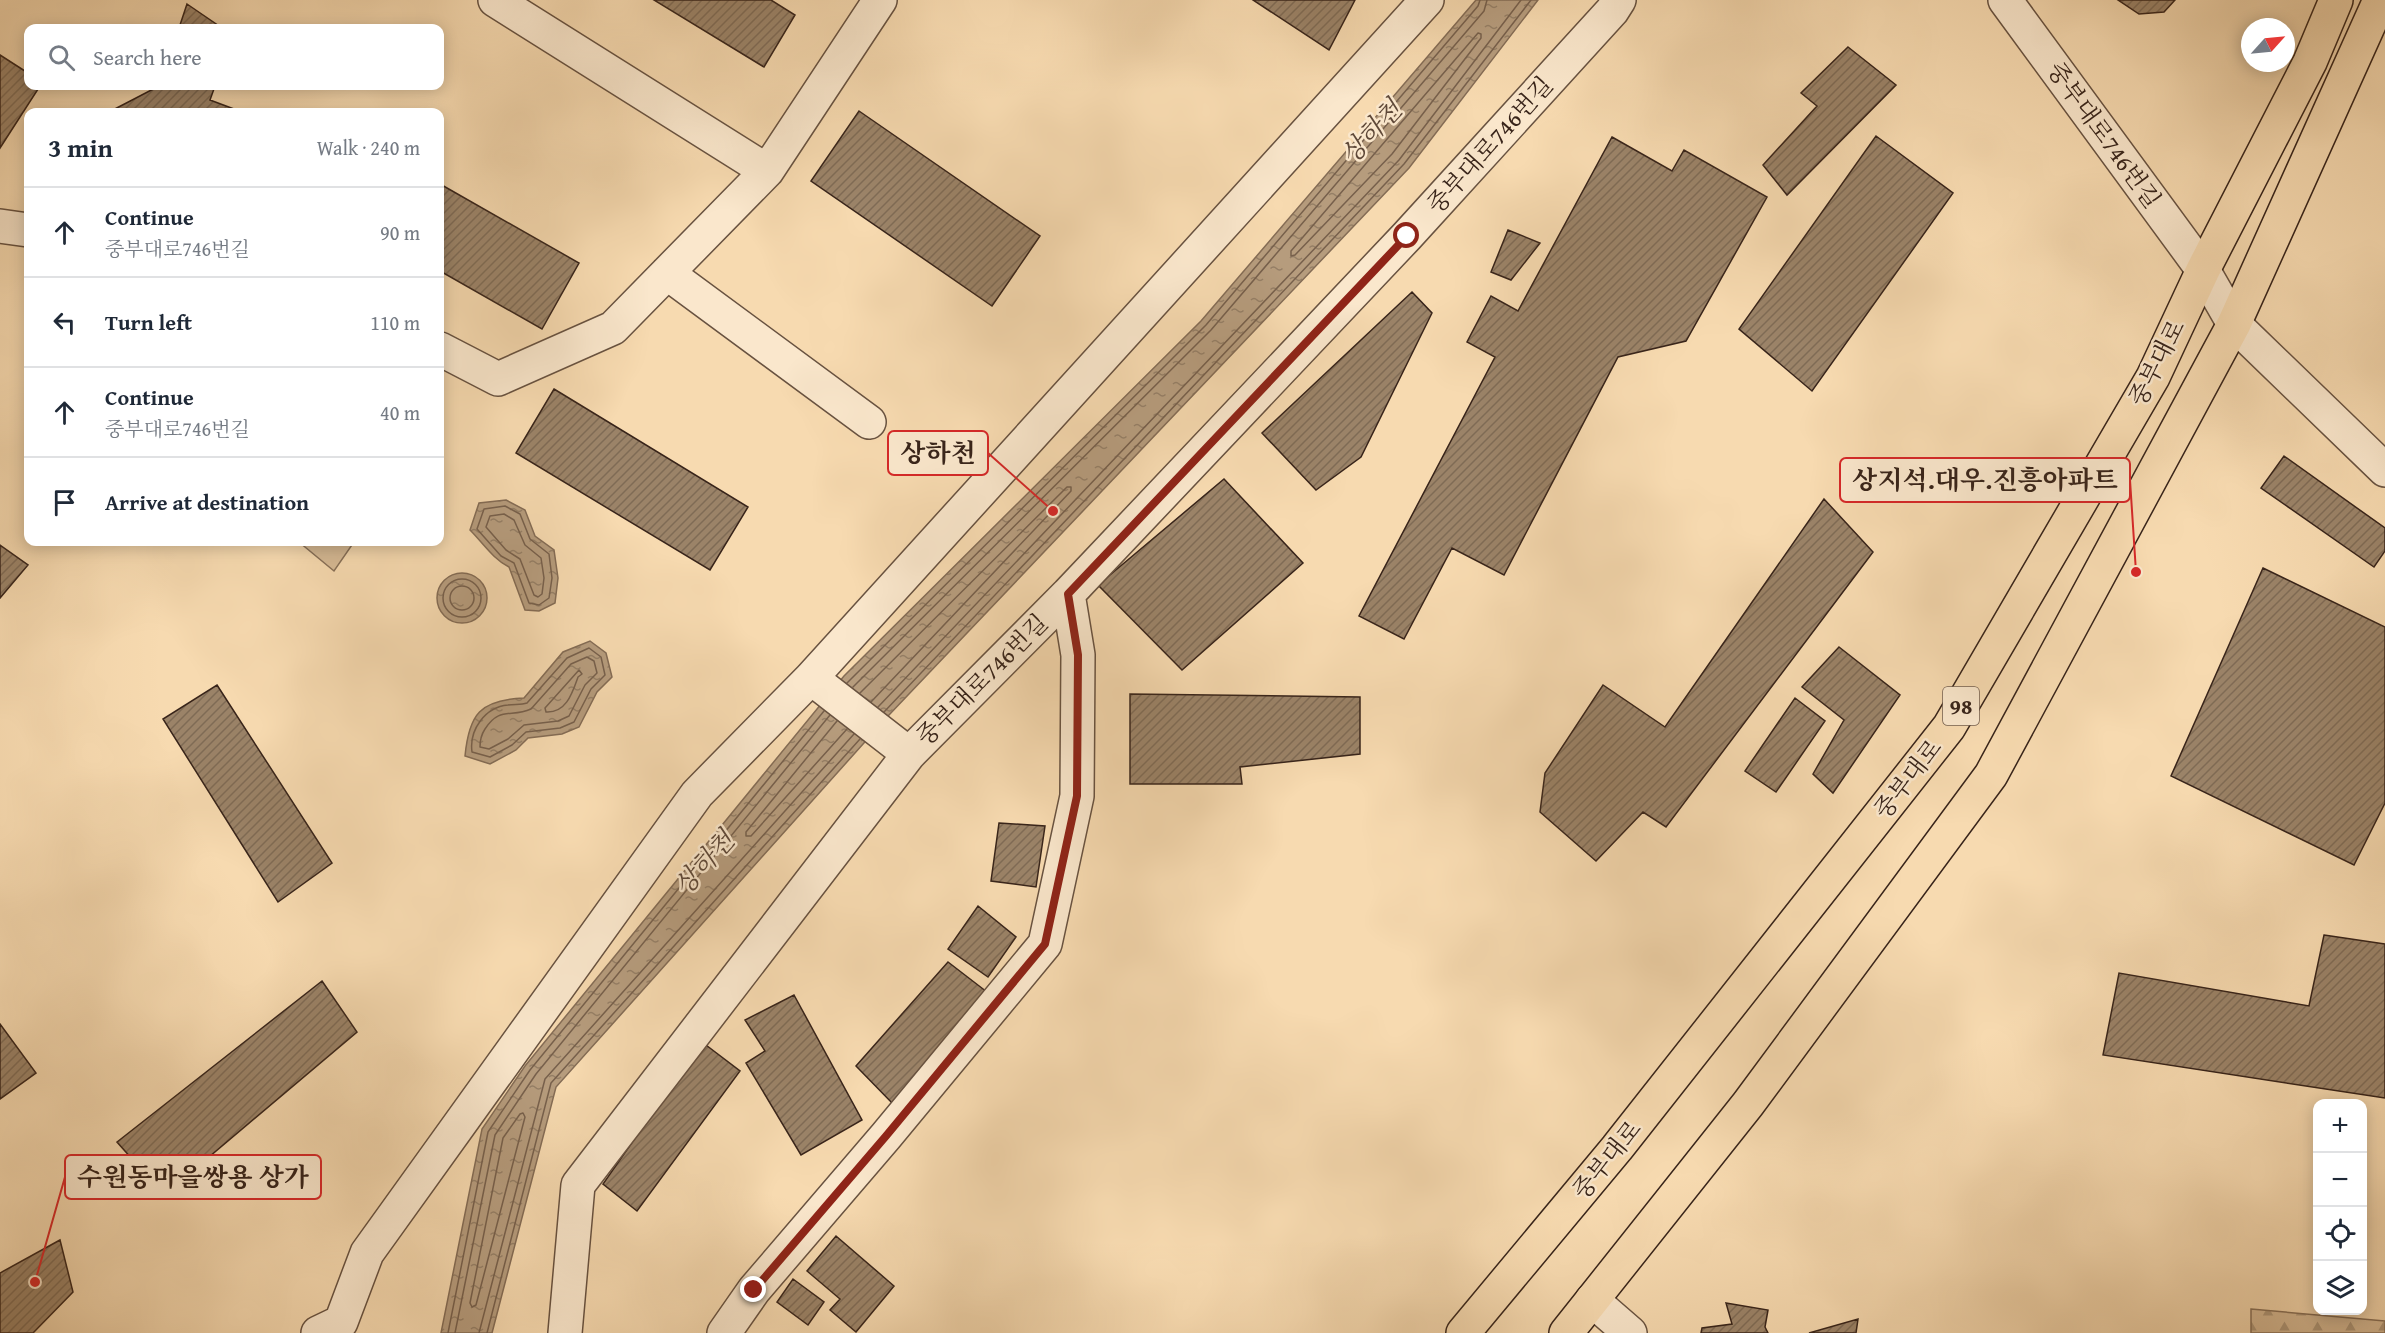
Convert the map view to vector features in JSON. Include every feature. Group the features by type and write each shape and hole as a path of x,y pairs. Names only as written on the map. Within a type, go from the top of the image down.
{"main road":[{"name":"중부대로","path":"1463,1333 1617,1148 1949,727 2153,377 2203,270 2310,62 2336,0"},
{"name":"중부대로","path":"1566,1333 1748,1104 1991,775 2234,324 2380,0"}],"street":[{"path":"495,0 767,171"},
{"path":"444,351 498,380 613,328 767,171 880,0"},
{"path":"318,1333 341,1322 367,1253 697,794 811,678 1427,0"},
{"name":"중부대로746번길","path":"565,1333 578,1185 909,754 1068,594 1407,236 1612,11 1618,0"},
{"name":"중부대로746번길","path":"2005,0 2203,270 2234,324 2385,470"},
{"path":"0,226 24,229"},
{"path":"667,273 869,422"},
{"path":"724,1333 754,1290 886,1136 1045,944 1077,796 1078,655 1068,594"},
{"path":"811,678 909,754"},
{"path":"1592,1300 1630,1333"}],"green space":[{"path":"304,546 351,546 334,571"},
{"path":"2251,1309 2385,1321 2385,1333 2251,1333"}],"water":[{"path":"1476,0 1538,0 1409,168 889,715 556,1087 492,1333 441,1333 482,1129 525,1066 844,676 1201,321"},
{"path":"506,500 525,510 535,536 554,550 558,578 555,603 539,611 525,610 509,567 493,555 470,530 479,503"},
{"path":"457,573 467,573 480,580 487,593 487,603 480,616 467,623 457,623 448,619 441,612 437,603 437,593 441,584 448,577"},
{"path":"590,641 606,653 612,677 597,692 579,727 562,734 528,738 516,750 490,764 465,756 470,730 480,712 497,702 524,698 563,652"}],"building":[{"path":"654,0 771,0 795,15 764,67"},
{"path":"1253,0 1355,0 1329,50"},
{"path":"2118,0 2175,0 2164,12 2139,14"},
{"path":"187,4 216,24 180,24"},
{"path":"1848,47 1896,85 1787,195 1763,165 1817,106 1801,93"},
{"path":"0,55 24,70 24,90 37,90 0,148"},
{"path":"151,90 214,90 210,100 231,108 117,108"},
{"path":"859,111 1040,236 992,306 811,181"},
{"path":"1876,136 1953,193 1812,391 1739,329"},
{"path":"1612,137 1672,171 1684,150 1767,197 1686,341 1618,357 1504,575 1452,548 1404,639 1359,616 1495,357 1467,342 1491,296 1518,311"},
{"path":"444,186 579,263 542,329 444,273"},
{"path":"1508,230 1540,243 1511,280 1491,272"},
{"path":"1412,292 1432,313 1361,457 1316,490 1262,433"},
{"path":"554,389 748,507 710,570 516,453"},
{"path":"2284,456 2385,528 2385,551 2374,567 2261,488"},
{"path":"1224,479 1303,563 1182,670 1098,585"},
{"path":"1824,499 1873,552 1666,827 1643,812 1596,861 1540,812 1545,773 1603,685 1665,727"},
{"path":"0,545 28,565 0,598"},
{"path":"2263,568 2385,627 2385,803 2354,865 2171,776"},
{"path":"1839,647 1900,695 1833,793 1813,774 1844,720 1802,687"},
{"path":"217,685 332,863 278,902 163,719"},
{"path":"1130,694 1360,697 1360,754 1240,767 1242,784 1130,784"},
{"path":"1795,698 1825,721 1776,792 1745,771"},
{"path":"999,823 1045,826 1036,887 991,881"},
{"path":"978,906 1016,937 988,977 948,949"},
{"path":"2324,935 2385,944 2385,1098 2103,1055 2119,973 2309,1006"},
{"path":"948,962 987,992 892,1103 856,1066"},
{"path":"322,981 357,1032 164,1195 117,1142"},
{"path":"794,995 862,1120 801,1155 746,1063 765,1051 745,1020"},
{"path":"0,1024 36,1073 0,1099"},
{"path":"702,1042 740,1071 637,1211 603,1184"},
{"path":"836,1236 894,1286 856,1332 830,1310 840,1299 807,1271"},
{"path":"60,1240 73,1292 33,1333 0,1333 0,1273"},
{"path":"793,1279 824,1302 808,1325 777,1302"},
{"path":"1726,1303 1768,1310 1765,1327 1768,1333 1701,1333 1702,1328 1732,1324"},
{"path":"1858,1319 1856,1333 1809,1333"}],"place":[{"name":"상하천","path":"1053,511"},
{"name":"상지석.대우.진흥아파트","path":"2136,572"},
{"name":"수원동마을쌍용 상가","path":"35,1282"}],"route":[{"path":"754,1290 886,1136 1045,944 1077,796 1078,655 1068,594 1407,236"}]}
